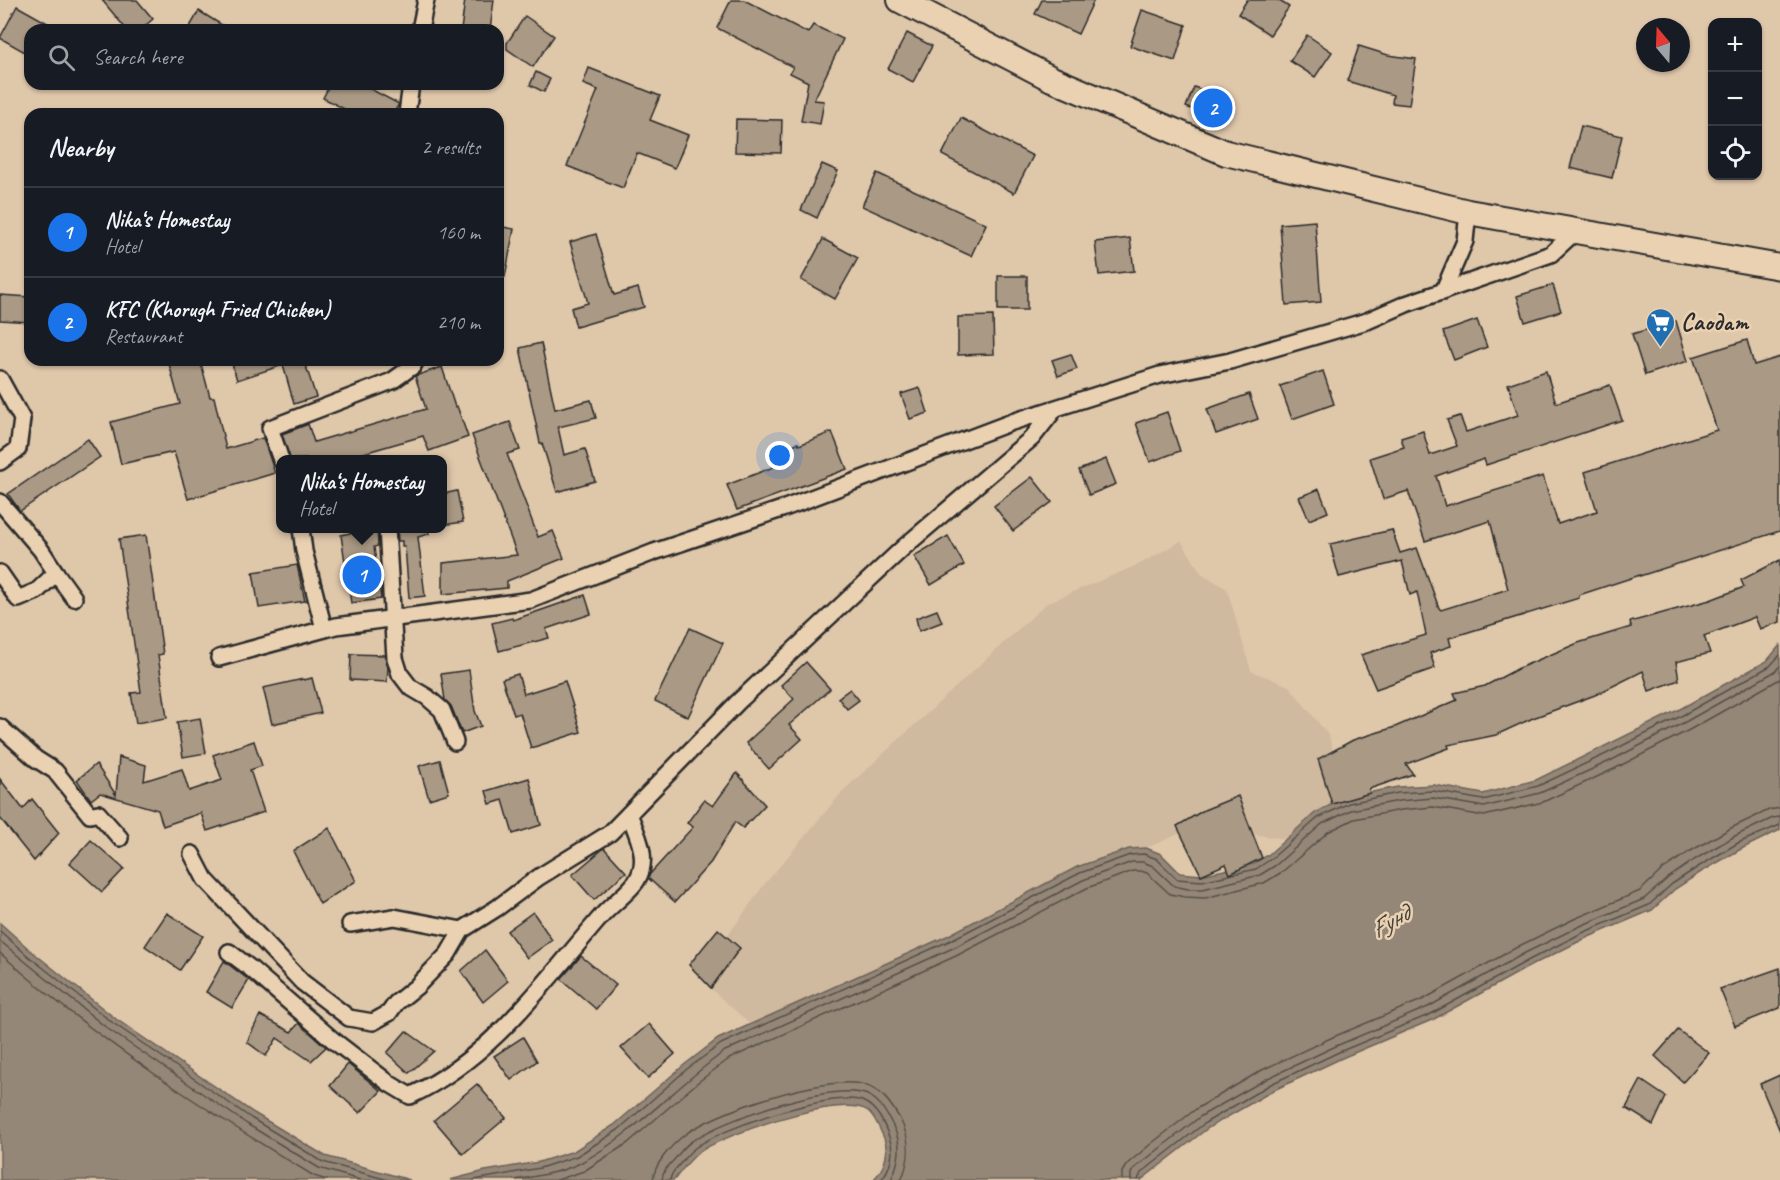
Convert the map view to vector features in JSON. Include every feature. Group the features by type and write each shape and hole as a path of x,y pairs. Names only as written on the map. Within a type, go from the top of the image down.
{"main road":[{"path":"900,0 1052,79 1226,153 1468,212 1780,267"}],"street":[{"path":"421,24 426,0"},
{"path":"408,108 410,90"},
{"path":"1443,292 1465,241 1468,212"},
{"path":"219,658 336,626 531,600 654,552 782,509 1012,422 1160,375 1230,361 1367,321 1551,254 1575,231"},
{"path":"280,455 270,428 392,381 413,366"},
{"path":"0,379 22,419 18,449 0,462"},
{"path":"192,854 205,879 302,982 349,1018 373,1022 389,1013 396,1003 416,987 448,954 462,930 539,877 610,833 738,702 904,547 1032,438 1054,410"},
{"path":"1,506 41,550 74,598"},
{"path":"302,533 324,629"},
{"path":"387,533 395,658 400,674 410,687 427,697 441,710 455,742"},
{"path":"0,573 18,599 37,591 56,573"},
{"path":"0,727 36,759 55,771 90,815 98,813 120,838"},
{"path":"229,952 333,1040 390,1084 410,1096 430,1087 491,1042 532,1000 604,911 638,879 644,858 629,814"},
{"path":"350,924 394,917 462,930"}],"shaded area":[{"path":"1181,541 1201,573 1227,589 1251,671 1289,686 1329,736 1346,797 1315,813 1286,839 1198,826 1146,848 1129,849 1077,867 947,936 751,1025 698,977 764,885 843,791 1047,603 1140,564"}],"water":[{"name":"Ғунд","path":"1780,645 1780,830 1701,872 1675,889 1652,910 1584,939 1532,965 1434,1019 1274,1090 1208,1128 1141,1180 873,1180 885,1161 886,1150 884,1138 877,1123 868,1111 855,1107 834,1107 783,1118 711,1145 688,1162 674,1180 450,1180 485,1171 539,1162 574,1151 614,1125 718,1039 947,936 1077,867 1129,849 1146,848 1161,854 1180,873 1201,875 1253,864 1268,855 1315,813 1346,797 1398,787 1434,785 1483,794 1536,780 1680,709 1767,661"},
{"path":"0,923 116,1019 254,1113 325,1156 410,1180 0,1180"}],"building":[{"path":"102,0 137,0 153,19 147,24 122,24"},
{"path":"465,0 494,0 491,24 462,24"},
{"path":"731,0 744,0 808,33 813,25 843,39 814,100 824,101 820,124 801,121 808,82 790,73 793,67 717,28"},
{"path":"1042,0 1094,0 1078,34 1035,14"},
{"path":"1247,0 1278,0 1289,7 1270,35 1238,14"},
{"path":"17,6 49,24 24,24 24,52 0,38"},
{"path":"1142,10 1186,25 1175,61 1130,46"},
{"path":"199,11 220,24 191,24"},
{"path":"525,16 554,36 533,67 507,49 507,43"},
{"path":"907,33 932,46 913,82 888,69"},
{"path":"1307,35 1332,52 1315,77 1290,61"},
{"path":"1359,46 1388,55 1416,59 1409,105 1392,103 1393,95 1347,81"},
{"path":"589,68 660,96 650,120 688,135 675,168 637,153 623,188 567,166 598,90 583,84"},
{"path":"536,72 550,79 544,92 530,85"},
{"path":"1194,87 1214,94 1206,114 1186,107"},
{"path":"327,90 372,90 399,104 397,108 342,108 323,98"},
{"path":"961,118 1033,156 1014,193 942,155"},
{"path":"736,119 782,120 781,153 735,152"},
{"path":"1581,126 1622,136 1612,178 1570,168"},
{"path":"822,164 838,171 817,218 801,210"},
{"path":"877,173 986,224 971,256 862,206"},
{"path":"1315,221 1321,302 1286,305 1280,224"},
{"path":"504,227 514,229 504,277"},
{"path":"596,234 614,295 638,288 644,307 576,327 571,308 588,303 570,242"},
{"path":"1130,238 1134,271 1099,275 1095,242"},
{"path":"823,239 858,258 835,299 801,280"},
{"path":"998,276 1027,276 1027,310 998,310"},
{"path":"1553,285 1561,311 1525,322 1517,296"},
{"path":"0,295 24,297 24,322 0,320"},
{"path":"993,316 994,354 958,355 958,317"},
{"path":"1477,320 1487,347 1454,360 1443,332"},
{"name":"Саодат","path":"1676,321 1688,361 1645,375 1632,334"},
{"path":"1747,340 1754,365 1780,357 1780,531 1579,595 1579,598 1449,638 1451,646 1430,653 1435,668 1376,689 1361,655 1426,635 1417,592 1410,595 1402,561 1339,577 1330,544 1392,530 1400,553 1417,548 1441,610 1508,589 1490,521 1425,541 1408,491 1383,499 1370,458 1404,447 1401,438 1423,431 1430,455 1457,446 1447,420 1460,416 1466,432 1518,415 1508,384 1546,371 1556,403 1610,385 1622,420 1486,465 1484,459 1436,476 1445,506 1543,476 1558,524 1597,511 1585,472 1717,430 1693,357"},
{"path":"541,343 555,409 591,400 596,418 558,427 564,455 585,449 595,481 557,492 542,443 540,443 520,348"},
{"path":"1071,354 1077,369 1058,376 1052,360"},
{"path":"170,366 202,366 210,397 214,397 226,449 263,438 275,473 188,499 174,452 121,464 111,422 180,404"},
{"path":"233,366 280,366 237,380"},
{"path":"283,366 306,366 316,397 294,404"},
{"path":"442,367 468,437 429,451 423,436 357,455 289,455 282,434 308,424 314,442 426,409 415,376"},
{"path":"1323,371 1334,404 1292,419 1280,386"},
{"path":"920,388 928,413 910,419 901,394"},
{"path":"1249,394 1258,419 1216,434 1207,409"},
{"path":"1167,412 1180,451 1150,462 1136,423"},
{"path":"510,422 520,450 507,454 538,537 553,531 564,558 507,581 507,588 443,594 443,563 517,555 472,435"},
{"path":"832,432 847,469 737,510 727,485 789,461 784,447 798,443 799,445"},
{"path":"88,439 100,457 20,511 8,494"},
{"path":"1106,459 1116,484 1089,495 1079,470"},
{"path":"1032,477 1052,502 1013,531 994,506"},
{"path":"1319,489 1328,512 1309,520 1299,497"},
{"path":"457,491 463,522 447,524 447,493"},
{"path":"377,533 378,546 374,547 381,599 351,603 341,535"},
{"path":"397,533 429,533 418,537 425,596 409,598 405,546 402,546 402,541 398,541"},
{"path":"146,535 163,654 158,655 167,718 136,723 131,693 141,692 119,539"},
{"path":"948,536 964,565 931,585 914,556"},
{"path":"1780,560 1780,622 1760,629 1755,617 1704,636 1710,653 1676,662 1679,680 1649,691 1643,671 1595,695 1533,718 1496,735 1448,745 1449,748 1406,764 1413,774 1369,789 1370,793 1332,804 1318,759 1353,740 1395,727 1457,700 1454,693 1485,686 1519,668 1578,643 1631,627 1630,622 1710,600 1744,587 1741,580"},
{"path":"297,565 305,601 259,608 253,572"},
{"path":"585,595 591,614 546,629 549,638 499,651 492,623 512,618 513,620"},
{"path":"937,610 942,622 919,631 916,618"},
{"path":"690,628 723,643 688,717 655,701"},
{"path":"351,654 385,655 388,668 387,682 350,680"},
{"path":"806,662 830,689 789,725 802,739 769,769 746,743 794,699 781,685"},
{"path":"469,670 475,711 481,726 462,733 451,706 445,700 441,674"},
{"path":"518,674 524,694 565,681 581,732 531,748 520,713 514,715 502,679"},
{"path":"312,678 321,713 272,724 263,688"},
{"path":"850,689 859,700 847,709 838,698"},
{"path":"200,718 206,753 183,757 177,722"},
{"path":"254,741 262,766 250,770 264,812 207,831 201,813 163,826 158,810 100,793 91,800 77,780 96,764 116,795 119,757 146,765 144,781 182,769 189,791 222,780 213,755"},
{"path":"440,760 449,793 429,799 419,766"},
{"path":"737,773 765,805 743,828 735,822 711,862 675,902 648,878 693,827 687,823 704,800 713,806"},
{"path":"529,778 541,825 513,834 503,800 490,804 486,791"},
{"path":"0,779 23,809 32,799 59,833 34,861 0,818"},
{"path":"1238,796 1262,858 1230,874 1226,864 1201,875 1177,826 1204,810"},
{"path":"329,828 356,881 320,904 293,851"},
{"path":"91,840 124,869 102,892 70,863"},
{"path":"604,848 626,872 594,900 572,875"},
{"path":"533,912 552,940 527,958 507,931"},
{"path":"167,913 203,936 180,970 145,946"},
{"path":"718,929 740,948 711,988 689,965"},
{"path":"485,950 508,981 483,1002 461,971"},
{"path":"581,956 616,985 596,1009 561,979"},
{"path":"224,961 249,980 232,1008 206,992"},
{"path":"1780,968 1780,1008 1735,1026 1720,989"},
{"path":"260,1015 291,1032 299,1023 326,1047 311,1061 277,1038 266,1056 247,1042"},
{"path":"649,1024 675,1054 648,1078 621,1048"},
{"path":"1678,1030 1709,1053 1683,1082 1655,1056"},
{"path":"406,1031 434,1051 409,1073 387,1053"},
{"path":"523,1037 537,1061 511,1080 494,1056"},
{"path":"348,1064 381,1091 360,1113 330,1086"},
{"path":"1780,1075 1780,1131 1760,1084"},
{"path":"1641,1080 1666,1097 1653,1125 1626,1108"},
{"path":"477,1084 506,1118 463,1154 434,1120"}],"place":[{"name":"KFC (Khorugh Fried Chicken)","path":"1213,108"},
{"name":"Саодат","path":"1660,348"},
{"name":"Nika‘s Homestay","path":"362,575"}]}
